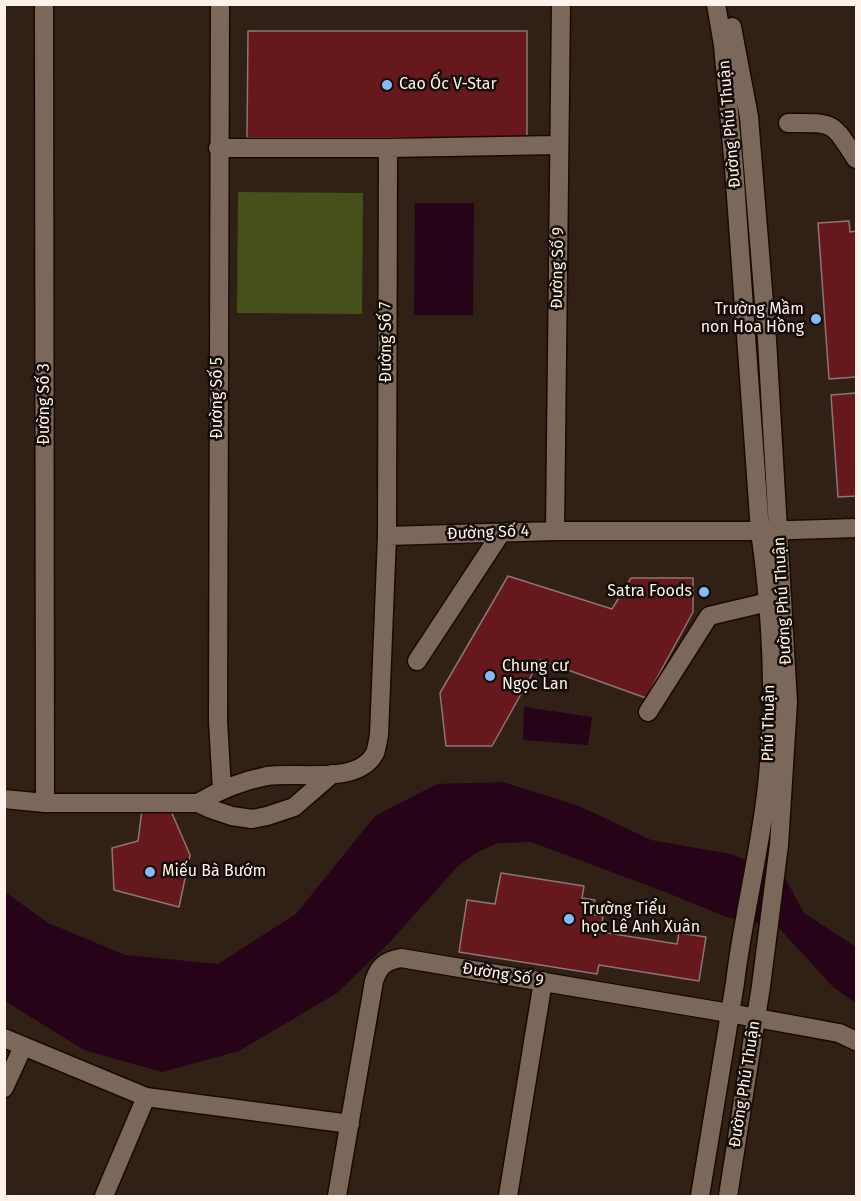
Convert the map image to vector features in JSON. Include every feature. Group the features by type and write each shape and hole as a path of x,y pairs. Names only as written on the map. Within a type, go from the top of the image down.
{"street":[{"name":"Đường Số 3","path":"44,4 45,803"},
{"name":"Đường Số 5","path":"220,4 218,721 222,790"},
{"name":"Đường Số 9","path":"555,531 561,4"},
{"name":"Đường Phú Thuận","path":"716,4 723,45 733,156 760,531"},
{"name":"Đường Phú Thuận","path":"727,4 749,117 780,531 789,702 779,845 756,1018 728,1197"},
{"path":"788,123 826,123 838,130 856,159"},
{"path":"218,148 559,145"},
{"name":"Đường Số 7","path":"387,536 388,148"},
{"name":"Đường Số 4","path":"387,536 555,531 780,531 856,528"},
{"name":"Phú Thuận","path":"759,842 769,765 771,709 768,602 760,531"},
{"path":"417,661 501,533"},
{"path":"198,803 242,782 268,776 344,774 362,767 375,753 379,735 387,536"},
{"path":"648,712 709,616 768,602"},
{"path":"4,799 45,803 198,803 232,816 252,819 294,807 332,774"},
{"name":"Đường Phú Thuận","path":"700,1197 739,950 759,842"},
{"name":"Đường Số 9","path":"337,1197 374,981 378,971 387,961 401,958 543,981 839,1033 856,1041"},
{"path":"508,1197 543,981"},
{"path":"4,1038 146,1097 350,1124"},
{"path":"4,1088 23,1047"},
{"path":"104,1197 146,1097"}],"green space":[{"path":"238,192 363,193 362,314 237,313"}],"shaded area":[{"path":"415,203 474,203 473,315 414,315"},
{"path":"524,707 592,717 588,745 523,740"},
{"path":"503,782 579,806 651,840 731,854 784,876 804,913 856,947 856,1003 833,987 778,927 727,917 531,842 498,843 476,853 457,867 389,943 337,993 239,1051 162,1072 84,1050 5,1001 5,892 48,923 125,955 218,964 296,914 375,816 437,784"}],"building":[{"name":"Cao Ốc V-Star","path":"248,31 527,31 527,138 247,138"},
{"path":"849,221 850,232 856,231 856,377 829,379 818,223"},
{"path":"856,393 856,496 838,497 831,395"},
{"name":"Chung cư Ngọc Lan","path":"508,576 612,609 631,578 693,578 693,612 646,698 540,660 492,746 446,746 440,693"},
{"name":"Miếu Bà Bướm","path":"142,809 171,811 190,855 179,907 114,890 112,848 138,841"},
{"path":"501,873 584,886 582,898 595,900 592,915 603,916 601,932 677,944 679,933 706,937 699,981 599,965 597,974 459,952 467,900 495,904"}],"place":[{"name":"Cao Ốc V-Star","path":"387,85"},
{"name":"Trường Mầm non Hoa Hồng","path":"816,319"},
{"name":"Satra Foods","path":"704,592"},
{"name":"Chung cư Ngọc Lan","path":"490,676"},
{"name":"Miếu Bà Bướm","path":"150,872"},
{"name":"Trường Tiểu học Lê Anh Xuân","path":"569,919"}]}
